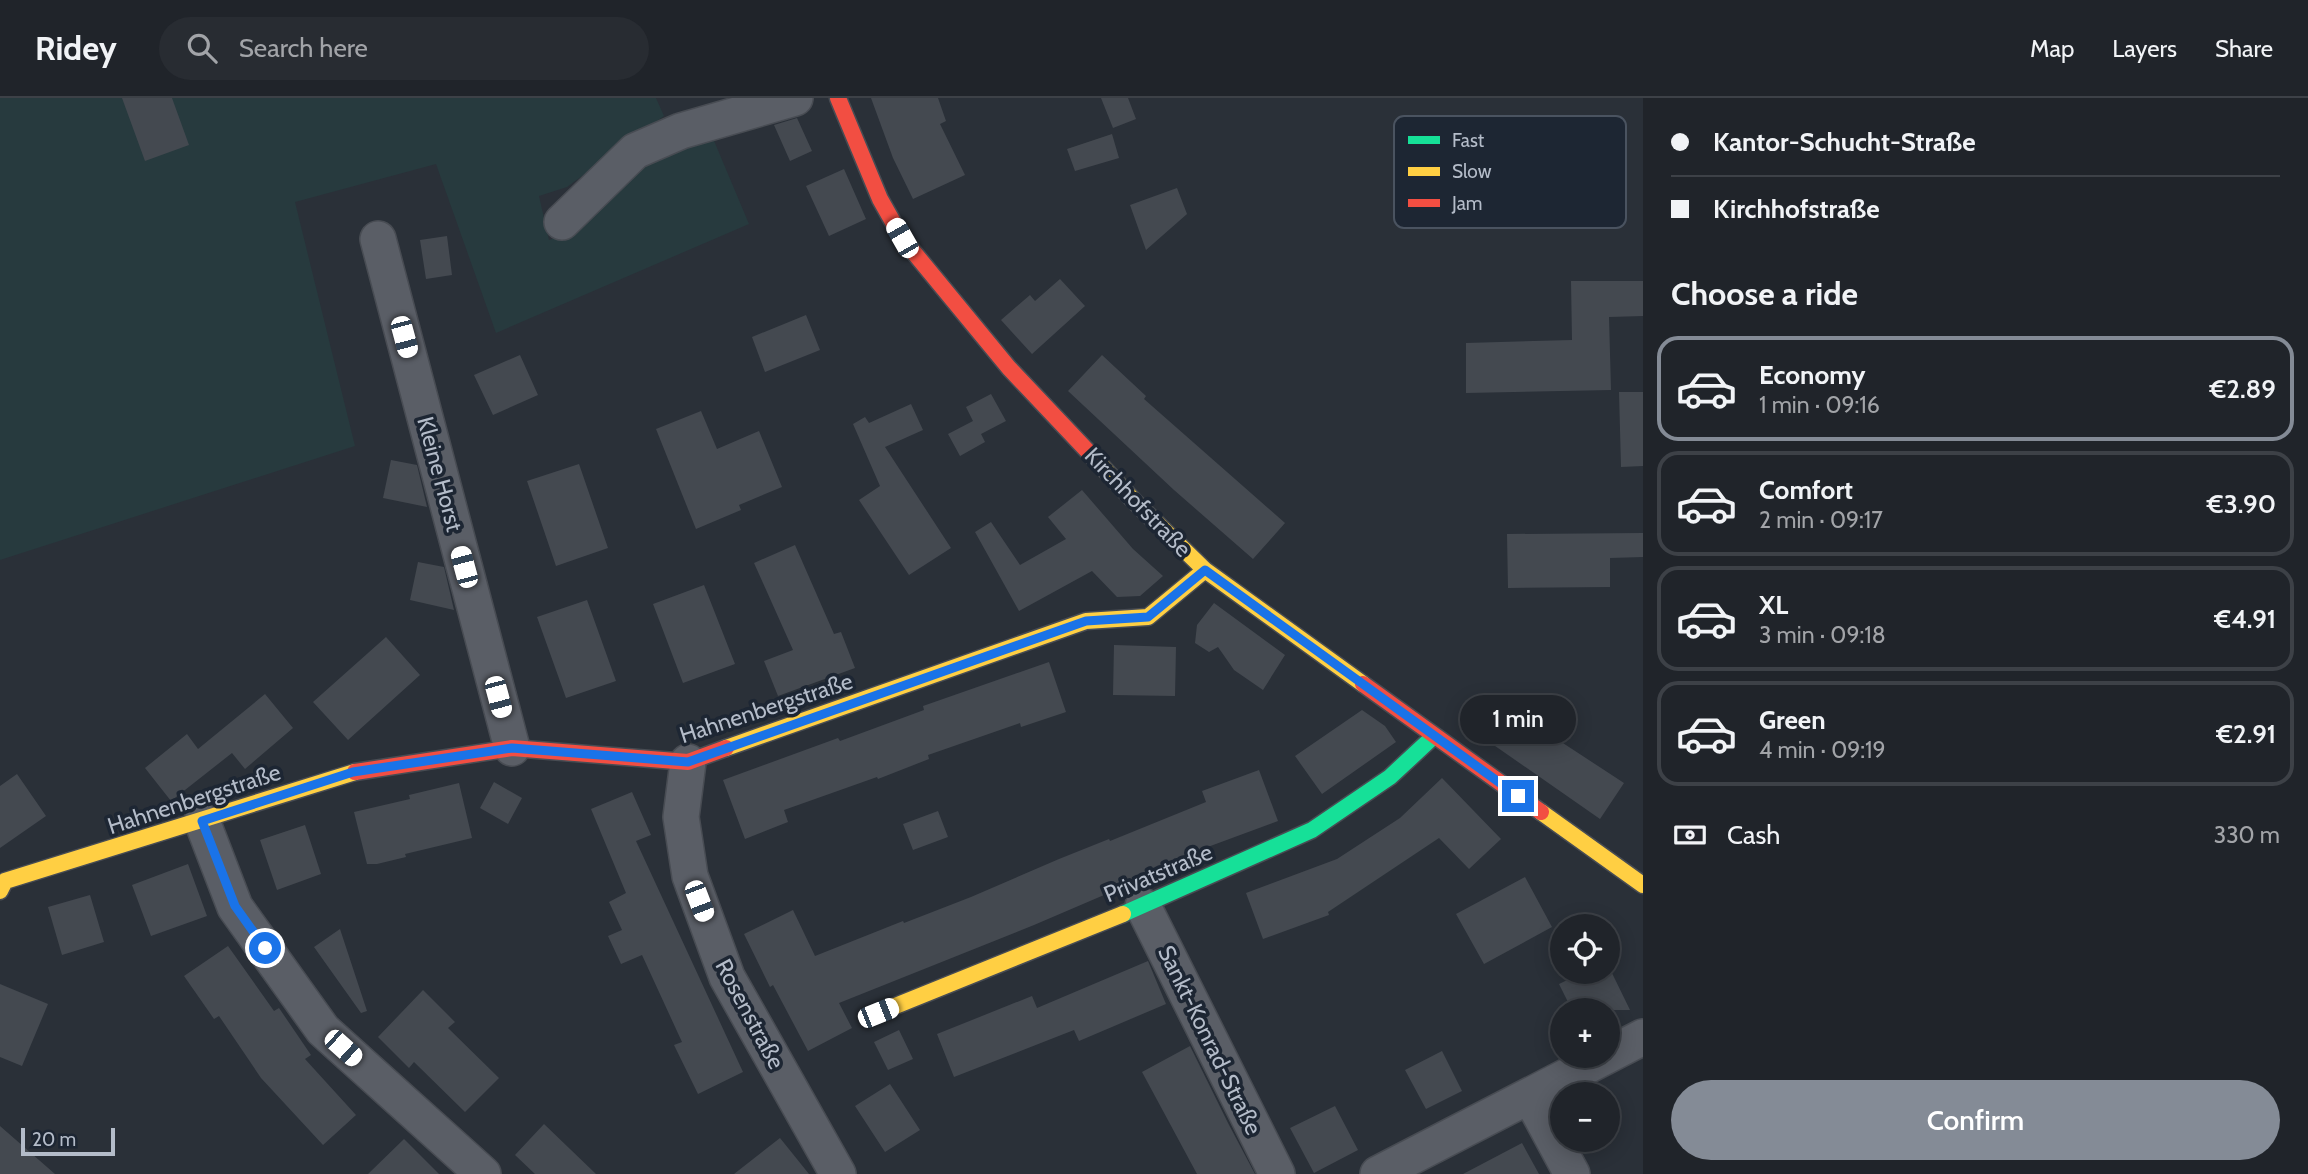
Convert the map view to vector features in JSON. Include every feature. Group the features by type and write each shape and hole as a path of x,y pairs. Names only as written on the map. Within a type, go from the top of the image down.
{"street":[{"path":"562,222 635,151 681,131 795,98"},
{"name":"Kirchhofstraße","path":"838,98 880,199 902,238 1009,368 1135,502 1205,570 1643,885"},
{"name":"Kleine Horst","path":"378,239 512,748"},
{"name":"Hahnenbergstraße","path":"0,891 5,881 353,772 512,748 688,762 1086,621 1148,617 1205,570"},
{"name":"Privatstraße","path":"878,1013 1143,906 1312,830 1390,777 1434,736"},
{"name":"Rosenstraße","path":"688,762 681,817 690,876 727,977 838,1174"},
{"path":"202,821 235,906 323,1030 483,1174"},
{"name":"Sankt-Konrad-Straße","path":"1143,906 1277,1174"},
{"path":"1378,1174 1643,1037"},
{"path":"1530,1096 1572,1174"}],"green space":[{"path":"0,98 656,98 664,116 567,187 539,196 549,240 574,232 646,160 712,136 749,224 496,333 436,164 295,202 355,446 0,560"}],"building":[{"path":"122,98 172,98 189,145 145,161"},
{"path":"871,98 938,98 946,121 940,124 965,175 913,199 893,158"},
{"path":"1101,98 1128,98 1136,119 1113,128"},
{"path":"797,118 812,151 790,161 774,125"},
{"path":"1112,134 1119,158 1075,171 1067,149"},
{"path":"844,169 866,219 829,236 806,186"},
{"path":"1177,188 1187,214 1146,250 1130,205"},
{"path":"447,236 452,275 426,279 420,240"},
{"path":"1060,279 1085,306 1032,354 1001,320 1030,295 1035,301"},
{"path":"1571,281 1643,281 1643,316 1609,317 1611,390 1466,393 1466,343 1572,340"},
{"path":"806,315 820,350 765,372 752,337"},
{"path":"520,355 538,395 493,415 474,375"},
{"path":"1102,355 1146,396 1144,399 1285,523 1253,559 1068,391"},
{"path":"1619,392 1643,392 1643,466 1621,467"},
{"path":"991,394 1006,421 981,434 985,442 960,456 948,434 973,421 966,407"},
{"path":"911,404 923,430 885,447 951,548 909,575 859,500 880,486 853,424 865,417 869,423"},
{"path":"701,411 717,449 759,431 782,487 739,505 741,510 696,529 656,429"},
{"path":"391,460 417,465 427,507 383,498"},
{"path":"579,464 608,548 556,566 527,481"},
{"path":"1082,490 1133,549 1163,576 1140,596 1117,597 1092,571 1019,611 975,532 991,522 1020,565 1066,539 1048,517"},
{"path":"1643,533 1643,557 1610,558 1610,587 1508,588 1507,534"},
{"path":"795,545 834,634 841,632 855,668 778,696 764,661 793,650 754,563"},
{"path":"418,562 444,567 454,610 410,600"},
{"path":"704,585 735,664 683,683 653,604"},
{"path":"587,600 616,681 566,698 537,617"},
{"path":"1214,603 1285,655 1263,690 1234,670 1218,647 1209,652 1195,643 1197,625"},
{"path":"386,637 420,675 348,740 313,702"},
{"path":"1114,645 1176,647 1175,696 1113,695"},
{"path":"1049,662 1066,712 1021,727 1020,723 928,755 929,759 878,779 877,777 784,810 788,822 745,839 723,780 838,738 840,741 924,710 923,706"},
{"path":"265,694 293,728 245,769 232,753 171,801 145,768 187,734 198,749"},
{"path":"1502,694 1546,726 1543,730 1624,783 1600,819 1475,732"},
{"path":"1362,710 1385,726 1396,742 1322,794 1295,756"},
{"path":"1259,770 1278,821 1205,848 1206,850 1034,925 839,1003 852,1028 808,1051 773,985 770,987 744,934 793,910 815,956 971,897 1059,859 1206,802 1202,791"},
{"path":"17,774 46,816 0,848 0,786"},
{"path":"1442,778 1501,839 1469,869 1439,838 1328,912 1329,915 1263,939 1246,893 1337,859 1400,818"},
{"path":"494,782 522,798 508,824 480,808"},
{"path":"459,783 472,838 405,854 406,857 367,864 354,812 410,799 409,795"},
{"path":"632,792 651,835 636,841 743,1072 698,1094 674,1045 682,1042 642,955 621,964 608,936 622,930 609,902 626,893 591,809"},
{"path":"938,811 948,837 913,850 903,824"},
{"path":"305,825 321,874 277,890 260,840"},
{"path":"188,864 207,916 151,936 132,885"},
{"path":"1525,877 1550,923 1550,928 1484,964 1456,914"},
{"path":"90,895 104,942 62,955 48,907"},
{"path":"340,929 367,1011 361,1013 314,947"},
{"path":"228,946 274,1011 279,1008 311,1055 305,1059 356,1115 323,1145 261,1078 219,1016 214,1019 184,976"},
{"path":"1148,961 1166,1004 1079,1041 1074,1030 954,1077 937,1034 1032,996 1037,1008"},
{"path":"0,984 48,1004 22,1066 0,1057"},
{"path":"1559,984 1617,984 1630,1010 1620,1010 1620,998 1566,998"},
{"path":"423,990 455,1022 448,1028 499,1078 465,1112 414,1062 409,1068 378,1037"},
{"path":"899,1030 913,1059 888,1070 874,1042"},
{"path":"1190,1046 1255,1174 1197,1174 1142,1072"},
{"path":"1442,1051 1462,1091 1426,1109 1405,1070"},
{"path":"890,1084 920,1130 885,1152 855,1106"},
{"path":"1335,1106 1358,1150 1314,1173 1290,1128"},
{"path":"544,1124 596,1174 535,1174 515,1155"},
{"path":"0,1126 55,1174 0,1174"},
{"path":"780,1138 809,1174 734,1174"},
{"path":"404,1139 439,1174 368,1174"},
{"path":"1522,1143 1539,1174 1463,1174"}],"traffic: fast":[{"path":"1123,914 1312,830 1390,777 1434,736"}],"traffic: slow":[{"path":"1096,460 1205,570 1363,684"},
{"path":"726,748 1086,621 1148,617 1205,570"},
{"path":"0,891 5,881 355,772"},
{"path":"1541,812 1643,885"},
{"path":"878,1013 1123,914"}],"traffic: jam":[{"path":"838,98 880,199 902,238 1009,368 1096,460"},
{"path":"1363,684 1541,812"},
{"path":"355,772 512,748 688,762 726,748"}],"route":[{"path":"265,948 235,906 202,821 353,772 512,748 688,762 1086,621 1148,617 1205,570 1518,796"}]}
